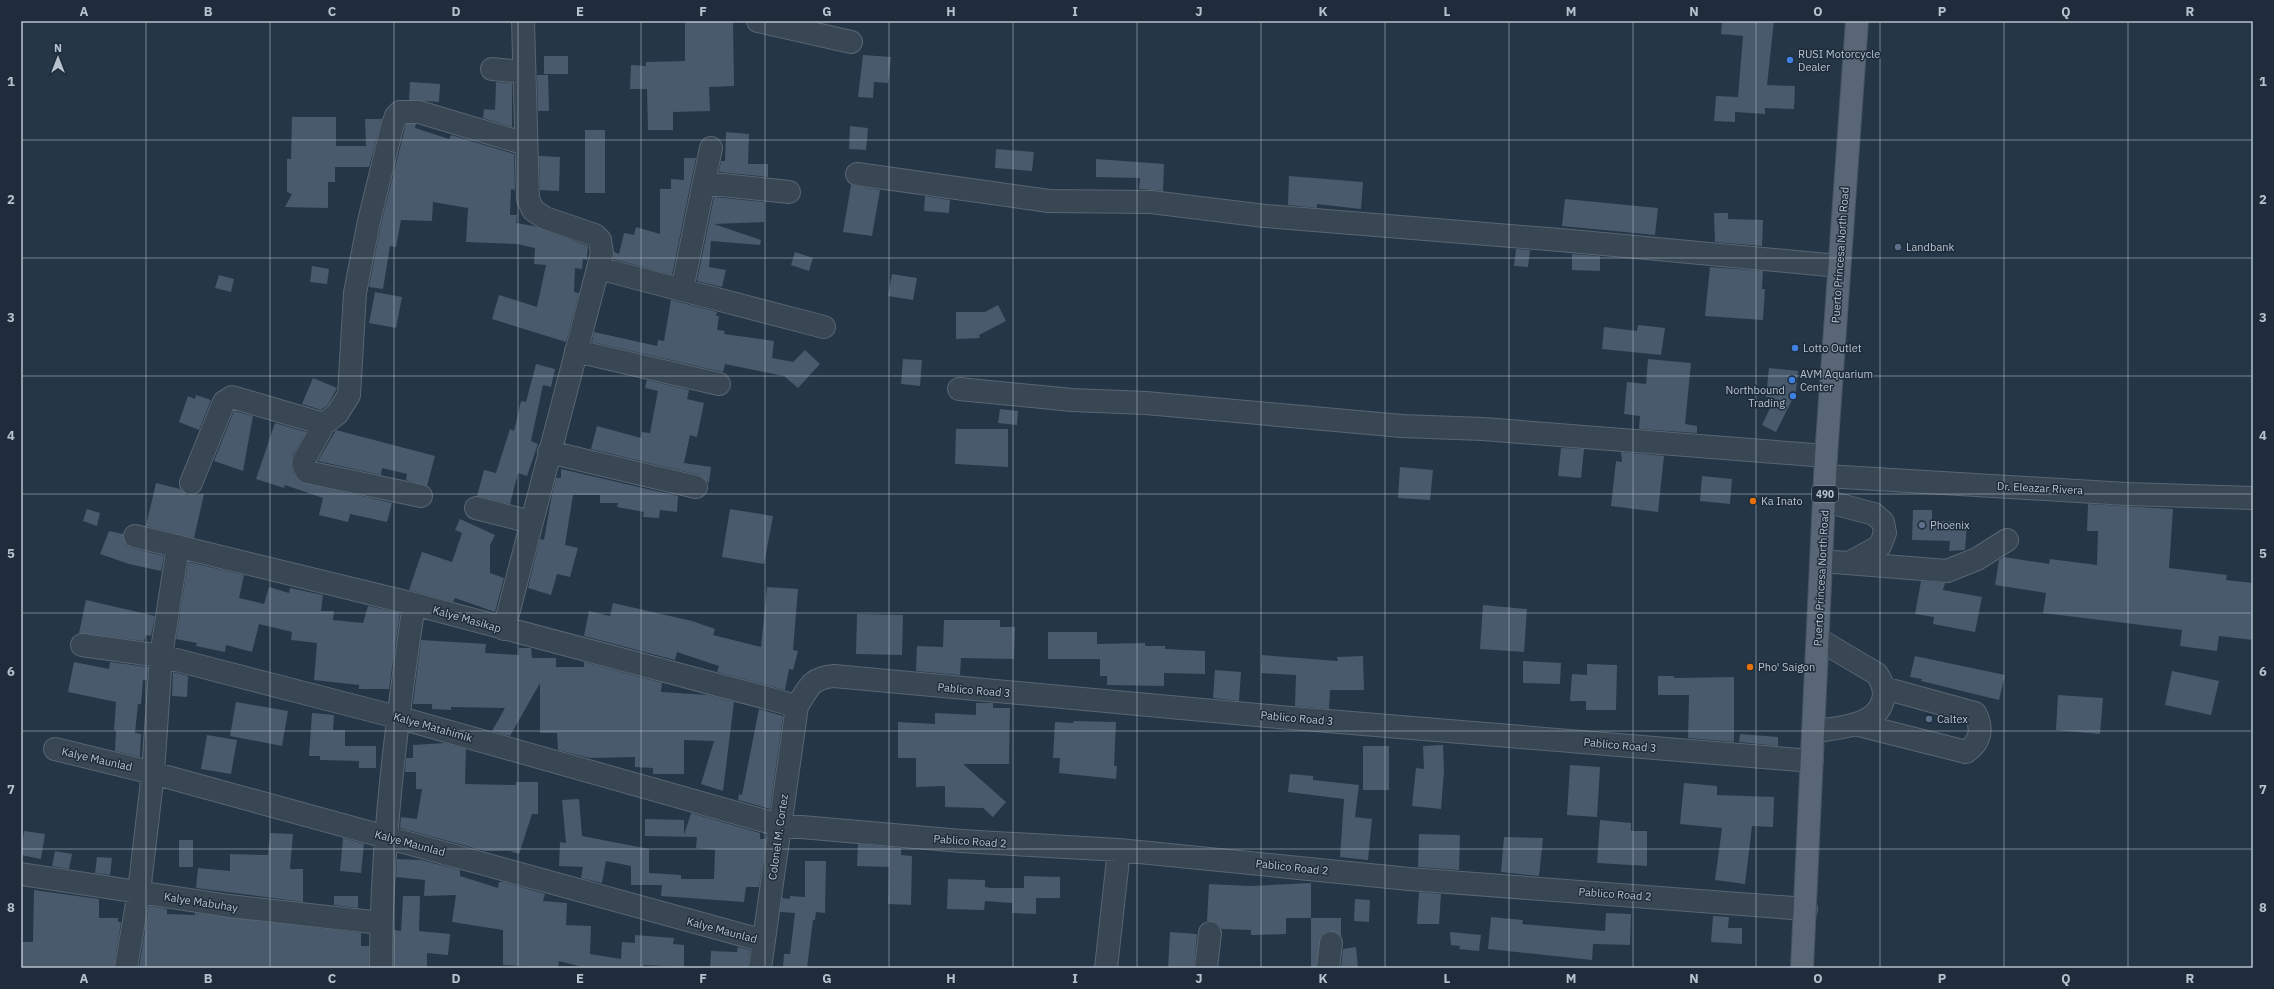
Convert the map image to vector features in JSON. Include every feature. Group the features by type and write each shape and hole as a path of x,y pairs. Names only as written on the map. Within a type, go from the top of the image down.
{"main road":[{"name":"Puerto Princesa North Road","path":"1802,968 1826,466 1857,21"}],"street":[{"path":"504,629 598,268 602,246 594,235 545,218 533,210 528,199 523,21"},
{"path":"758,21 851,42"},
{"path":"492,69 524,72"},
{"path":"421,496 308,472 304,467 303,462 324,424 337,414 349,395 353,358 355,293 369,221 396,116 400,112 419,112 526,144"},
{"path":"682,290 711,148"},
{"path":"857,174 1049,201 1151,202 1265,216 1552,239 1839,266"},
{"path":"704,183 789,192"},
{"path":"598,268 824,327"},
{"path":"576,351 719,384"},
{"name":"Dr. Eleazar Rivera","path":"959,390 1072,400 1146,403 1402,426 1483,429 1826,466 2128,494 2253,498"},
{"path":"191,483 224,402 232,397 235,396 324,424"},
{"path":"549,452 696,487"},
{"path":"1825,501 1874,514 1882,522 1885,533 1880,546 1851,562"},
{"path":"476,508 531,522"},
{"name":"Kalye Masikap","path":"135,536 414,604 797,706"},
{"path":"1822,561 1851,562 1947,571 1977,559 2007,540"},
{"path":"126,968 139,892 153,773 161,656 178,546"},
{"path":"381,968 381,923 385,837 397,717 414,604"},
{"path":"1813,732 1869,720 1879,711 1884,697 1884,688 1877,674 1818,639"},
{"name":"Kalye Matahimik","path":"82,645 161,656 397,717 780,825"},
{"name":"Pablico Road 3","path":"797,706 812,682 821,677 834,676 1287,718 1812,761"},
{"path":"1856,724 1966,752 1976,743 1980,728 1975,713 1884,688"},
{"name":"Colonel M. Cortez","path":"760,968 797,706"},
{"name":"Kalye Maunlad","path":"55,750 153,773 764,941"},
{"name":"Pablico Road 2","path":"780,825 961,841 1119,850 1409,878 1806,909"},
{"path":"1106,968 1119,850"},
{"name":"Kalye Mabuhay","path":"21,874 228,906 381,923"},
{"path":"1206,968 1210,933"},
{"path":"1328,968 1331,943"}],"building":[{"path":"685,21 733,21 734,86 709,87 710,111 673,112 673,130 648,130 647,89 630,89 631,65 646,66 646,62 685,61"},
{"path":"1722,21 1774,21 1767,85 1795,86 1794,109 1765,108 1765,114 1735,112 1735,122 1714,121 1716,96 1738,97 1743,36 1721,34"},
{"path":"863,55 891,57 888,83 874,82 873,98 858,97"},
{"path":"544,56 568,56 568,74 544,74"},
{"path":"537,75 548,75 549,111 538,111"},
{"path":"410,82 440,84 439,102 409,100"},
{"path":"496,82 512,83 512,127 483,118 484,109 495,110"},
{"path":"292,117 336,117 336,146 366,146 365,119 382,119 369,167 335,167 335,182 328,182 328,208 285,207 292,194 287,192 287,159 291,159"},
{"path":"406,124 416,124 415,128 449,139 451,135 514,154 515,190 511,189 510,215 517,215 516,223 534,226 588,246 587,260 583,259 582,269 575,268 574,292 579,293 566,342 492,319 499,295 537,307 546,265 534,264 535,248 517,244 466,242 468,208 433,202 432,221 401,220 396,247 390,246 383,289 369,287 381,224"},
{"path":"850,126 868,128 866,150 849,149"},
{"path":"585,130 605,130 605,193 585,193"},
{"path":"726,132 749,134 748,164 768,164 768,177 719,172 721,161 725,161"},
{"path":"996,149 1034,152 1032,171 995,168"},
{"path":"539,156 560,157 559,191 540,190"},
{"path":"684,158 696,158 672,275 613,259 614,252 619,254 624,233 634,235 636,227 660,234 660,189 671,189 671,179 684,180"},
{"path":"1096,159 1164,164 1163,191 1139,189 1140,178 1096,177"},
{"path":"1289,176 1363,182 1361,209 1317,204 1317,208 1288,205"},
{"path":"851,185 880,190 872,236 843,232"},
{"path":"925,196 950,200 949,213 924,211"},
{"path":"714,197 764,202 764,222 714,224 761,240 760,245 711,241 709,267 726,270 722,287 697,281"},
{"path":"1565,199 1658,208 1655,235 1562,226"},
{"path":"1714,213 1728,213 1728,219 1763,220 1762,246 1715,242"},
{"path":"1516,249 1530,250 1528,267 1514,266"},
{"path":"795,252 813,258 809,271 791,265"},
{"path":"1572,254 1600,256 1600,271 1572,270"},
{"path":"312,266 329,269 327,284 310,282"},
{"path":"1710,267 1763,271 1762,289 1765,289 1763,320 1705,316"},
{"path":"892,274 917,278 913,300 888,296"},
{"path":"219,275 234,279 231,292 215,288"},
{"path":"375,292 402,297 396,328 369,323"},
{"path":"671,300 717,312 716,316 719,316 717,330 725,331 724,334 774,341 772,358 793,362 805,350 820,364 798,388 784,376 725,364 723,372 592,342 594,332 657,346 658,340 664,341"},
{"path":"998,305 1006,321 979,335 980,338 956,339 956,312 985,312"},
{"path":"1638,325 1665,328 1661,355 1602,349 1604,327 1637,331"},
{"path":"903,359 922,360 920,386 901,384"},
{"path":"1648,359 1691,363 1685,424 1697,426 1697,433 1639,429 1640,416 1624,414 1627,382 1646,384"},
{"path":"536,364 555,369 551,387 543,385 531,441 538,444 527,476 518,473 510,504 477,496 484,470 496,473 510,429 514,431 521,401 526,402"},
{"path":"1769,368 1798,371 1795,400 1792,400 1776,432 1762,425 1775,398 1766,397"},
{"path":"313,378 337,388 328,405 321,410 302,404"},
{"path":"647,380 689,390 687,399 704,403 697,437 690,435 684,463 711,467 709,483 699,475 591,449 597,426 641,438 642,432 650,433 658,391 645,388"},
{"path":"196,395 211,400 199,430 179,422 188,396 195,399"},
{"path":"1000,409 1018,411 1017,425 998,423"},
{"path":"234,411 253,416 243,471 214,461"},
{"path":"275,423 306,432 292,456 291,464 293,473 300,482 392,503 387,522 350,514 348,522 319,515 323,498 285,485 284,488 256,479"},
{"path":"956,429 1008,429 1008,467 955,464"},
{"path":"336,430 435,456 427,486 406,480 407,474 382,468 381,475 318,461"},
{"path":"1561,448 1584,449 1581,478 1558,476"},
{"path":"1621,452 1664,456 1658,512 1611,506 1616,461 1622,462"},
{"path":"1400,467 1433,470 1430,500 1398,498"},
{"path":"561,469 678,496 677,512 660,510 659,518 643,517 644,512 617,507 618,503 600,503 600,495 573,495 565,545 578,548 570,577 557,574 551,595 528,588 540,539 544,540 552,494 556,478 561,478"},
{"path":"1702,476 1732,479 1730,504 1700,501"},
{"path":"156,483 180,489 187,495 204,494 194,538 146,526"},
{"path":"2088,504 2173,509 2169,568 2227,575 2226,580 2253,583 2253,640 2219,636 2217,651 2180,646 2182,630 2043,613 2046,593 1995,585 1999,560 2004,557 2049,564 2050,559 2097,565 2098,531 2087,531"},
{"path":"87,509 100,513 97,526 83,521"},
{"path":"730,509 773,516 764,564 722,557"},
{"path":"1913,510 1932,510 1932,521 1967,522 1965,550 1949,551 1950,541 1912,540"},
{"path":"460,519 495,535 490,545 490,573 504,578 495,612 455,598 453,602 409,590 422,552 452,562 462,533 455,530"},
{"path":"109,531 123,534 126,545 132,548 164,556 161,571 129,564 100,554"},
{"path":"188,562 244,575 239,598 264,604 269,587 289,593 290,588 323,595 321,611 334,611 333,620 363,623 368,606 400,613 389,689 359,689 359,685 314,680 317,643 291,640 292,632 259,624 252,652 226,645 225,652 196,646 197,643 176,639"},
{"path":"1921,581 1945,583 1943,590 1982,597 1975,632 1933,624 1934,617 1915,614"},
{"path":"767,587 798,589 793,650 798,651 793,670 789,669 785,690 717,672 719,666 677,652 675,660 584,636 589,611 610,616 613,603 692,621 715,629 713,635 761,647"},
{"path":"86,600 155,616 151,636 146,635 144,641 79,633"},
{"path":"1483,605 1527,609 1524,652 1480,649"},
{"path":"857,614 903,615 902,655 856,654"},
{"path":"944,620 1000,620 1000,627 1015,627 1014,659 961,658 960,675 916,671 917,646 943,647"},
{"path":"1048,632 1097,632 1097,644 1145,643 1145,646 1165,646 1165,649 1205,651 1205,674 1164,673 1164,686 1107,685 1107,676 1100,676 1100,659 1048,659"},
{"path":"421,640 486,644 485,653 519,655 519,648 531,648 532,658 556,658 556,667 584,667 584,662 662,683 661,692 708,695 734,702 723,791 701,784 714,741 684,740 684,774 653,774 653,768 635,767 635,757 590,758 558,750 557,733 540,733 540,683 510,736 492,731 505,708 451,707 451,710 432,709 432,704 413,704"},
{"path":"1262,655 1338,661 1337,657 1363,656 1364,690 1330,690 1329,709 1295,706 1296,675 1261,673"},
{"path":"1915,656 2005,675 1999,700 1910,677"},
{"path":"1523,661 1561,663 1560,684 1523,683"},
{"path":"74,662 109,669 110,662 148,667 147,680 143,680 141,704 138,704 135,733 141,734 140,757 115,751 116,730 114,730 116,702 68,692"},
{"path":"1587,664 1617,665 1616,710 1586,710 1586,701 1570,701 1572,674 1587,675"},
{"path":"1215,670 1241,672 1239,701 1213,698"},
{"path":"2172,671 2219,681 2211,715 2165,705"},
{"path":"173,672 188,676 187,697 172,696"},
{"path":"1658,676 1674,676 1674,678 1734,677 1734,742 1688,738 1689,695 1658,695"},
{"path":"2058,695 2103,698 2100,734 2056,730"},
{"path":"236,702 288,711 282,746 230,736"},
{"path":"976,703 993,703 993,708 1010,708 1009,764 963,764 1006,802 993,817 983,808 945,807 945,786 916,787 916,758 898,758 898,722 935,724 935,713 976,715"},
{"path":"759,709 783,716 770,809 738,800 739,794 742,795"},
{"path":"312,713 334,715 333,730 345,730 345,746 376,746 376,768 359,768 359,761 320,760 320,756 309,756"},
{"path":"1074,721 1116,722 1114,766 1117,766 1116,779 1059,773 1060,758 1053,758 1055,722 1073,723"},
{"path":"1740,734 1778,737 1778,746 1739,742"},
{"path":"207,735 237,740 231,774 201,769"},
{"path":"445,743 466,749 465,784 516,785 516,782 538,782 538,814 532,814 519,854 510,851 485,851 400,828 401,817 417,819 422,789 416,789 416,772 405,772 406,758 413,758 413,745"},
{"path":"1443,745 1444,771 1441,809 1412,806 1416,768 1424,769 1423,746"},
{"path":"1363,746 1389,746 1389,790 1363,790"},
{"path":"1570,765 1600,767 1597,817 1567,815"},
{"path":"1290,774 1313,776 1313,780 1359,785 1355,817 1372,819 1368,860 1340,857 1344,799 1288,792"},
{"path":"1684,783 1717,786 1717,795 1774,797 1773,827 1752,826 1745,884 1715,880 1722,828 1680,824"},
{"path":"579,799 582,836 649,849 649,873 681,875 681,879 714,879 715,850 696,848 697,837 645,836 645,819 684,820 684,835 691,813 760,833 760,839 766,839 759,887 746,887 744,902 661,896 662,885 631,885 631,866 606,861 602,883 581,878 583,867 559,866 560,842 566,843 562,800"},
{"path":"1600,820 1631,823 1631,831 1647,831 1647,866 1597,863"},
{"path":"24,831 45,834 41,859 21,855"},
{"path":"270,833 293,834 290,869 303,869 303,902 196,888 198,868 230,871 230,854 268,855"},
{"path":"1419,834 1460,835 1459,870 1418,867"},
{"path":"1504,837 1543,838 1539,876 1501,872"},
{"path":"343,838 364,844 361,873 340,871"},
{"path":"179,840 193,840 193,867 179,867"},
{"path":"858,844 901,848 901,855 912,856 911,905 888,904 889,867 857,866"},
{"path":"55,851 72,854 69,869 52,866"},
{"path":"97,857 112,858 110,875 95,873"},
{"path":"397,859 421,860 460,870 460,876 498,888 499,882 504,882 545,894 543,901 567,903 566,925 591,926 590,954 621,959 622,942 635,943 635,935 674,938 673,944 684,945 684,967 644,965 644,968 586,968 559,961 558,968 503,965 503,930 452,922 456,895 424,896 425,880 396,877"},
{"path":"805,861 826,861 825,913 816,912 815,920 813,920 807,968 783,968 784,954 790,954 795,913 780,912 782,898 790,899 790,896 805,897"},
{"path":"1024,876 1060,877 1060,898 1036,898 1036,914 1012,913 1012,903 985,901 984,910 947,909 948,879 985,880 985,887 991,888 1024,888"},
{"path":"1311,883 1311,918 1286,918 1286,934 1251,935 1251,930 1222,929 1217,923 1207,921 1209,884 1250,886"},
{"path":"34,890 99,899 99,918 118,918 118,922 121,922 114,968 21,967 21,942 33,942"},
{"path":"1419,892 1441,894 1439,924 1417,924"},
{"path":"334,896 358,896 358,908 334,905"},
{"path":"403,896 420,896 419,931 450,934 448,955 427,953 427,968 394,968 394,930 401,931"},
{"path":"1355,899 1370,900 1369,922 1354,921"},
{"path":"149,906 167,909 167,914 195,915 195,913 361,933 361,946 369,946 369,968 139,968"},
{"path":"1606,913 1631,914 1630,945 1593,944 1592,960 1488,949 1491,917 1523,920 1522,924 1605,931"},
{"path":"1713,916 1729,917 1728,928 1742,928 1742,944 1711,942"},
{"path":"1311,918 1341,918 1341,936 1332,931 1326,932 1321,936 1316,968 1311,968"},
{"path":"1170,932 1197,934 1194,968 1168,968"},
{"path":"1450,932 1481,935 1479,951 1459,949 1460,946 1451,945"},
{"path":"738,947 750,950 748,968 710,968 711,951 737,952"},
{"path":"1356,947 1358,968 1341,968 1343,949"}],"place":[{"name":"RUSI Motorcycle Dealer","path":"1790,60"},
{"name":"Landbank","path":"1898,247"},
{"name":"Lotto Outlet","path":"1795,348"},
{"name":"AVM Aquarium Center","path":"1792,380"},
{"name":"Northbound Trading","path":"1793,396"},
{"name":"Ka Inato","path":"1753,501"},
{"name":"Phoenix","path":"1922,525"},
{"name":"Pho' Saigon","path":"1750,667"},
{"name":"Caltex","path":"1929,719"}]}
